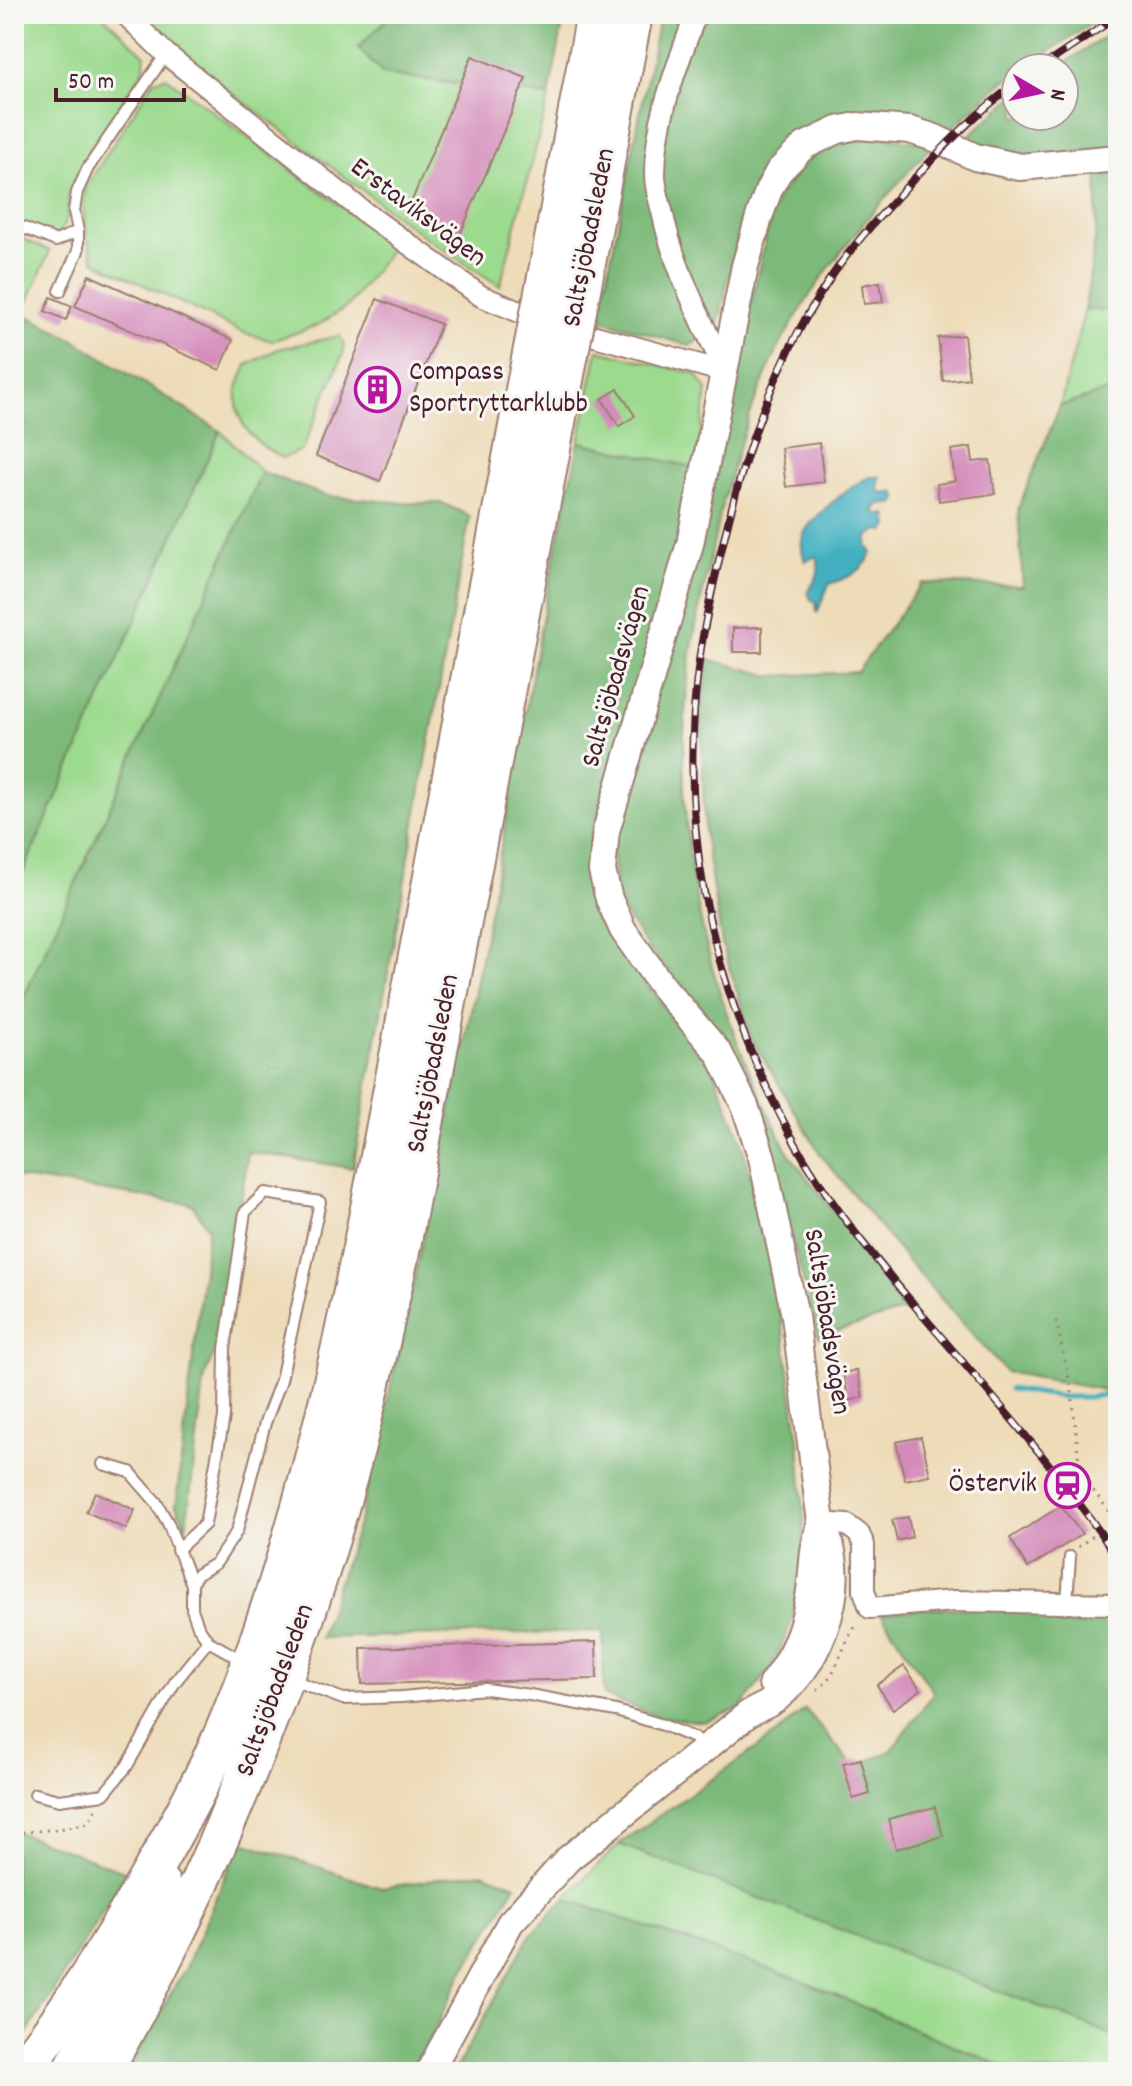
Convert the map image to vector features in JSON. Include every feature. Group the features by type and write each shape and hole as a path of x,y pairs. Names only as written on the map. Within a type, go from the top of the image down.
{"highway":[{"name":"Saltsjöbadsleden","path":"565,276 596,14"},
{"name":"Saltsjöbadsleden","path":"229,1721 290,1546 316,1459 340,1358 538,419 565,276 633,14"},
{"name":"Saltsjöbadsleden","path":"102,2072 190,1903 241,1788 279,1691 320,1572 374,1374 399,1257 538,419"},
{"path":"20,2072 52,2031 117,1932 174,1830 229,1721"}],"main road":[{"name":"Saltsjöbadsleden","path":"66,2072 129,1957 160,1892 186,1834 229,1721"}],"street":[{"name":"Erstaviksvägen","path":"125,14 166,54 364,212 481,296 541,321 725,372"},
{"path":"696,14 670,85 658,142 655,178 669,245 725,372"},
{"name":"Saltsjöbadsvägen","path":"429,2072 510,1923 568,1859 748,1714 790,1657 803,1625 809,1597 812,1549 821,1523 795,1316 762,1158 745,1106 719,1053 662,986 623,930 609,899 602,871 606,831 690,544 745,266 760,214 779,171 804,146 838,130 857,126 910,130 975,157 1020,167 1118,158"},
{"path":"821,1523 847,1525 859,1534 864,1545 864,1591 870,1608 954,1601 1118,1604"}],"lane":[{"path":"60,291 78,251 74,211 77,192 88,168 166,54"},
{"path":"14,224 56,241 78,231"},
{"path":"177,1550 205,1524 224,1417 225,1349 245,1212 265,1193 320,1202 281,1380 265,1423 237,1531 216,1563 195,1576 192,1585 192,1609 198,1626 208,1641 233,1655"},
{"path":"103,1464 130,1472 156,1502 168,1523 192,1585"},
{"path":"1067,1603 1070,1557"},
{"path":"35,1794 59,1800 104,1794 127,1766 175,1682 208,1641"},
{"path":"298,1682 343,1699 485,1689 530,1695 616,1711 663,1725 710,1745"}],"path":[{"path":"1056,1321 1072,1392 1080,1472 1118,1524"},
{"path":"1070,1557 1094,1535"},
{"path":"808,1696 831,1680 848,1636 870,1608"},
{"path":"14,1833 88,1823 104,1794"}],"green space":[{"path":"14,14 101,14 145,55 144,69 69,194 67,217 61,232 54,235 14,220"},
{"path":"137,14 392,14 358,48 383,74 549,96 500,286 426,238 185,58"},
{"path":"392,14 565,14 549,96 383,74 358,48"},
{"path":"660,14 1106,14 1048,52 1000,52 1000,84 947,133 906,118 864,116 835,121 806,132 784,146 767,164 755,184 739,233 717,324 690,346 599,319"},
{"path":"1118,28 1118,148 1024,158 960,143 1000,109 1000,132 1080,132 1080,53"},
{"path":"166,77 394,245 348,306 318,325 272,341 244,333 94,261 85,224 86,187 154,80"},
{"path":"868,135 933,144 831,265 796,317 768,369 739,447 717,528 694,635 685,718 687,830 694,886 705,940 739,1047 789,1153 912,1308 819,1337 756,1111 727,1048 698,1002 648,949 617,902 611,840 706,514 766,235 777,198 808,160 834,143"},
{"path":"1118,168 1118,312 1085,309 1096,233 1098,171"},
{"path":"14,235 50,251 23,312 14,309"},
{"path":"14,309 73,339 220,431 14,892"},
{"path":"1085,309 1118,312 1118,388 1060,406"},
{"path":"339,336 344,344 343,354 302,450 283,458 257,441 239,416 237,391 247,365 278,349"},
{"path":"598,350 696,374 707,390 696,468 579,442"},
{"path":"1118,388 1118,1389 1110,1391 1006,1372 906,1259 821,1155 752,1039 722,944 705,839 701,712 708,659 772,676 857,672 922,583 1023,586 1018,509 1060,406"},
{"path":"220,431 262,472 14,1019 14,892"},
{"path":"579,442 696,468 681,542 591,836 588,879 593,905 616,949 708,1057 740,1136 773,1261 799,1440 804,1521 802,1580 790,1626 774,1663 741,1708 704,1722 659,1717 604,1695 603,1631 320,1638 361,1515 400,1346 474,997 546,598"},
{"path":"262,472 326,496 442,503 470,516 353,1168 248,1152 220,1340 205,1375 186,1527 176,1505 208,1228 192,1204 14,1177 14,1019"},
{"path":"924,1608 1118,1610 1118,2037 619,1844 778,1733 805,1709 854,1767 891,1751 934,1693 881,1614"},
{"path":"14,1831 127,1872 14,2054"},
{"path":"240,1841 381,1888 482,1872 516,1885 461,1975 414,2072 127,2072 187,1965"},
{"path":"619,1844 1118,2037 1118,2072 1016,2072 792,1977 565,1899"},
{"path":"565,1899 792,1977 1016,2072 454,2072 529,1937"}],"water":[{"path":"871,477 880,477 878,488 882,494 895,492 898,499 893,504 879,504 874,511 879,515 887,514 889,526 885,531 878,530 868,537 867,546 872,553 859,570 829,584 817,613 816,601 811,600 808,591 819,566 817,556 805,561 803,536 833,502"}],"building":[{"path":"472,56 526,78 459,237 406,215"},
{"path":"89,275 233,340 220,370 75,306"},
{"path":"880,282 883,302 864,304 862,285"},
{"path":"51,297 72,306 66,320 45,311"},
{"name":"Compass Sportryttarklubb","path":"377,299 441,324 380,481 316,456"},
{"path":"964,335 969,378 943,381 938,338"},
{"path":"618,389 635,416 619,426 602,399"},
{"path":"819,443 824,482 786,487 781,448"},
{"path":"971,447 973,462 990,460 995,494 939,501 937,484 955,481 951,450"},
{"path":"762,627 762,652 733,652 733,628"},
{"path":"857,1370 863,1397 849,1401 843,1373"},
{"path":"921,1437 930,1475 905,1480 896,1442"},
{"path":"95,1492 135,1510 126,1529 86,1512"},
{"path":"1061,1506 1082,1534 1028,1568 1010,1538"},
{"path":"908,1517 912,1537 897,1541 892,1520"},
{"path":"596,1642 597,1679 362,1684 361,1648"},
{"path":"904,1666 921,1690 893,1709 877,1685"},
{"path":"861,1759 870,1794 853,1799 843,1763"},
{"path":"935,1807 943,1836 896,1849 888,1819"}],"waterway":[{"path":"1009,1389 1064,1397 1118,1393"}],"railway":[{"path":"1064,52 1118,16"},
{"path":"1000,96 947,144 856,243 793,341 765,404 725,535 699,661 693,723 697,844 706,904 720,962 739,1019 762,1076 804,1158 855,1232 1052,1468 1118,1559"}],"place":[{"name":"Compass Sportryttarklubb","path":"378,390"},
{"name":"Östervik","path":"1068,1486"}]}
